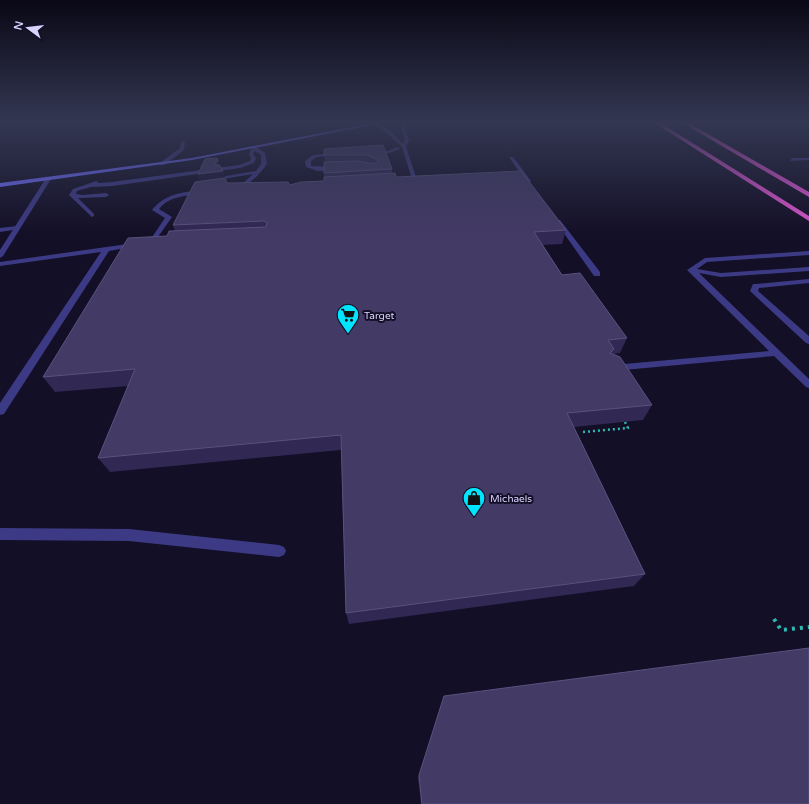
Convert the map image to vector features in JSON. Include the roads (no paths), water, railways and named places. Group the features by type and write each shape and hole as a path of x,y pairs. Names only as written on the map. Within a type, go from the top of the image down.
{"highway":[{"path":"714,160 809,219"},
{"path":"747,160 809,196"},
{"path":"773,196 809,215"}],"main road":[{"path":"0,185 188,160"}],"street":[{"path":"162,164 168,160"},
{"path":"72,195 75,190 90,185 245,164 252,162 253,160"},
{"path":"227,188 243,186 264,164 264,160"},
{"path":"310,160 308,161 309,167 318,169 342,169"},
{"path":"407,160 413,182 424,182"},
{"path":"512,160 533,188"},
{"path":"792,160 800,160"},
{"path":"223,177 257,172"},
{"path":"516,176 524,175"},
{"path":"0,256 48,179"},
{"path":"151,243 169,217 155,210 158,205 172,196 211,190"},
{"path":"72,195 83,198 106,195"},
{"path":"72,195 92,215"},
{"path":"554,216 597,274"},
{"path":"0,230 17,228"},
{"path":"0,264 160,242"},
{"path":"0,411 106,250"},
{"path":"691,270 705,260 809,253"},
{"path":"691,270 721,275 809,269"},
{"path":"691,270 777,353 805,376 809,385"},
{"path":"809,282 756,286 754,291 809,341"},
{"path":"610,368 777,353"},
{"path":"0,534 129,535 279,551"}],"place":[{"name":"Target","path":"348,334"},
{"name":"Michaels","path":"474,518"}]}
